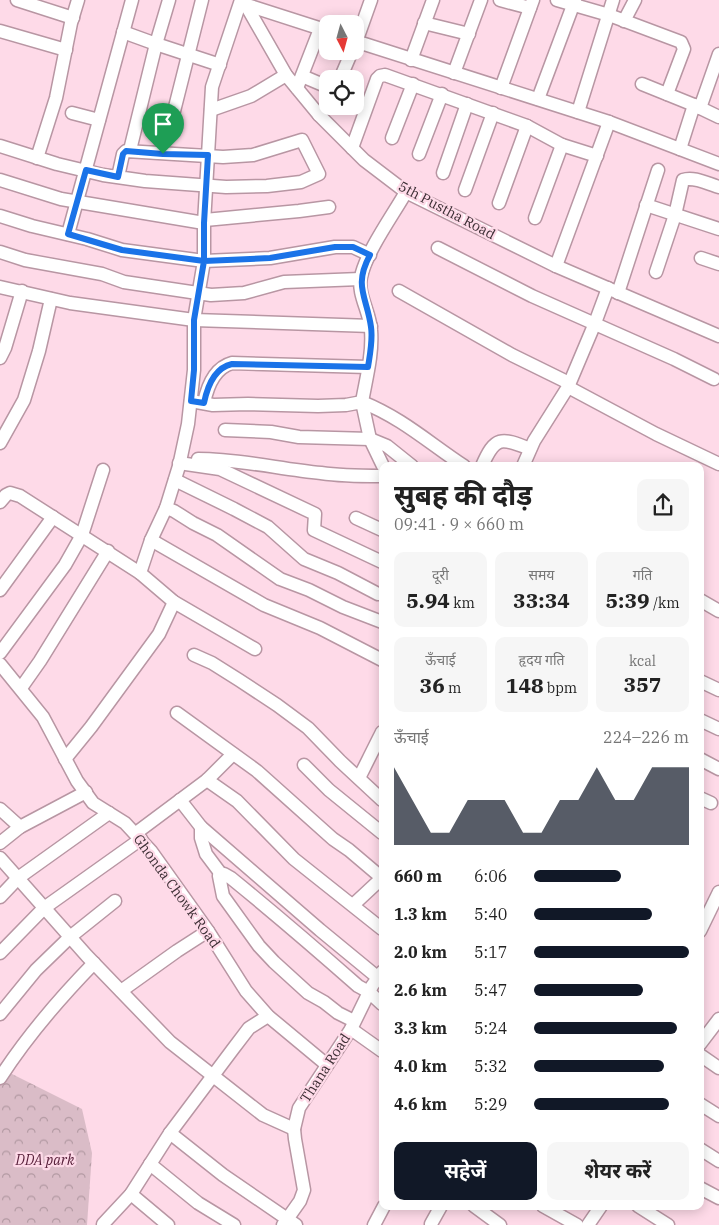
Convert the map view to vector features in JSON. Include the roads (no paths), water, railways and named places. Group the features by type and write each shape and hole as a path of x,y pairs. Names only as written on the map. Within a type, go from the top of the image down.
{"street":[{"path":"36,158 56,98 78,0"},
{"path":"68,234 132,0"},
{"path":"130,150 156,44 169,0"},
{"path":"170,126 202,0"},
{"path":"364,20 371,0"},
{"path":"411,60 433,0"},
{"path":"454,73 481,0"},
{"path":"500,0 532,4 501,88"},
{"path":"557,0 574,3 682,42 684,49 667,94"},
{"path":"578,112 612,0"},
{"path":"624,21 635,0"},
{"path":"23,1 73,18"},
{"path":"140,572 151,540 166,508 175,480 191,401 194,370 194,320 204,261 204,222 212,87 240,2 319,28"},
{"name":"5th Pustha Road","path":"240,2 286,76 319,115 364,160 406,192 556,266 719,336"},
{"path":"538,99 574,3"},
{"path":"424,23 469,34"},
{"path":"123,32 220,65"},
{"path":"1,34 66,50"},
{"path":"297,88 319,40"},
{"path":"364,47 454,73 609,122 719,164"},
{"path":"680,149 719,54"},
{"path":"364,101 377,79 385,75 493,113 527,126 562,145 597,156"},
{"path":"211,110 251,96 286,76"},
{"path":"302,76 319,83"},
{"path":"392,138 413,84"},
{"path":"642,84 719,117"},
{"path":"419,154 442,94"},
{"path":"443,173 467,104"},
{"path":"72,113 99,120"},
{"path":"465,190 493,113"},
{"path":"352,148 359,115"},
{"path":"556,266 609,122"},
{"path":"499,203 527,126"},
{"path":"0,146 36,158 118,177 145,181 207,186 267,186 301,182 319,174 302,140 253,154 223,157 163,154 130,150 123,154 118,177"},
{"path":"535,218 562,145"},
{"path":"525,462 530,449 569,385 595,323 613,291 658,170"},
{"path":"656,272 675,215 683,180 694,179 719,188"},
{"path":"0,180 61,199 204,222 329,207"},
{"path":"381,462 370,439 362,402 371,350 371,326 363,299 360,279 370,255 406,192"},
{"path":"646,205 719,229"},
{"path":"0,216 122,250 204,261 270,258 335,247 353,247 370,255"},
{"path":"438,248 532,296 595,323 714,379"},
{"path":"0,252 33,262 102,274 124,282 217,295 244,293 284,282 360,279"},
{"path":"702,258 719,264"},
{"path":"0,287 51,299 194,320 371,326"},
{"path":"0,358 22,291"},
{"path":"399,291 656,434 719,464"},
{"path":"0,443 24,400 39,352 51,299"},
{"path":"204,403 209,384 225,365 368,367"},
{"path":"191,401 213,405 318,406 346,405 362,402 386,412 406,424 458,462"},
{"path":"225,430 271,432 299,437 370,439 387,446 407,462"},
{"path":"484,462 490,448 496,443 504,441 513,442 530,449"},
{"path":"180,461 217,460 318,473 379,476"},
{"path":"180,461 220,469 315,514 314,530 379,561"},
{"path":"0,653 65,565 82,535 104,470"},
{"path":"175,480 268,527 304,559 338,573 378,594"},
{"path":"0,502 6,495 10,493 15,494 140,572 174,602 255,649"},
{"path":"166,508 232,544 280,579 379,621"},
{"path":"0,590 53,517"},
{"path":"356,518 379,529"},
{"path":"151,540 264,605 320,628 379,658"},
{"path":"21,688 40,661 108,551"},
{"path":"65,759 91,727 159,634 174,602"},
{"path":"704,603 719,612"},
{"path":"194,655 212,662 308,728 379,797"},
{"name":"Ghonda Chowk Road","path":"0,664 21,688 42,717 77,781 93,803 126,822 138,836 208,932 246,991 268,1016 327,1065"},
{"path":"704,682 719,690"},
{"path":"176,714 217,741 257,771 326,833 379,876"},
{"path":"704,722 719,729"},
{"path":"359,778 379,738"},
{"path":"0,953 44,908 207,780 233,754"},
{"path":"704,761 719,769"},
{"path":"304,765 329,790 379,831"},
{"path":"207,780 237,802 294,859 379,927"},
{"path":"0,843 20,827 86,792"},
{"path":"180,800 201,827 320,930 379,975"},
{"path":"0,809 20,827"},
{"path":"0,897 18,878 109,813"},
{"path":"201,827 206,854 221,874 226,875 247,891 284,923 299,933 358,986 370,992 379,1001"},
{"path":"0,858 94,963 170,1042 263,1115 294,1129"},
{"path":"221,874 219,880 223,896 259,946 308,993 324,1002 379,1048"},
{"path":"353,905 379,881"},
{"path":"704,922 719,892"},
{"path":"0,1014 36,970 70,937 115,901"},
{"path":"121,991 177,951 208,932"},
{"path":"0,1078 32,1031 94,963"},
{"name":"Thana Road","path":"288,1223 304,1190 294,1129 297,1113 303,1100 353,1025 370,992 379,980"},
{"path":"103,1224 131,1194 170,1134 212,1075 249,1028 268,1016"},
{"path":"704,1039 719,1019"},
{"path":"704,1058 719,1068"},
{"path":"704,1107 719,1116"},
{"path":"170,1134 288,1223"},
{"path":"704,1152 719,1161"},
{"path":"150,1164 198,1202 234,1225"},
{"path":"704,1190 719,1198"},
{"path":"131,1194 168,1225"},
{"path":"374,1225 382,1210"},
{"path":"432,1225 439,1210"},
{"path":"479,1210 500,1225"},
{"path":"550,1210 577,1225"},
{"path":"588,1225 598,1210"},
{"path":"644,1210 668,1225"}],"park label":[{"name":"DDA park","path":"45,1160"}]}
